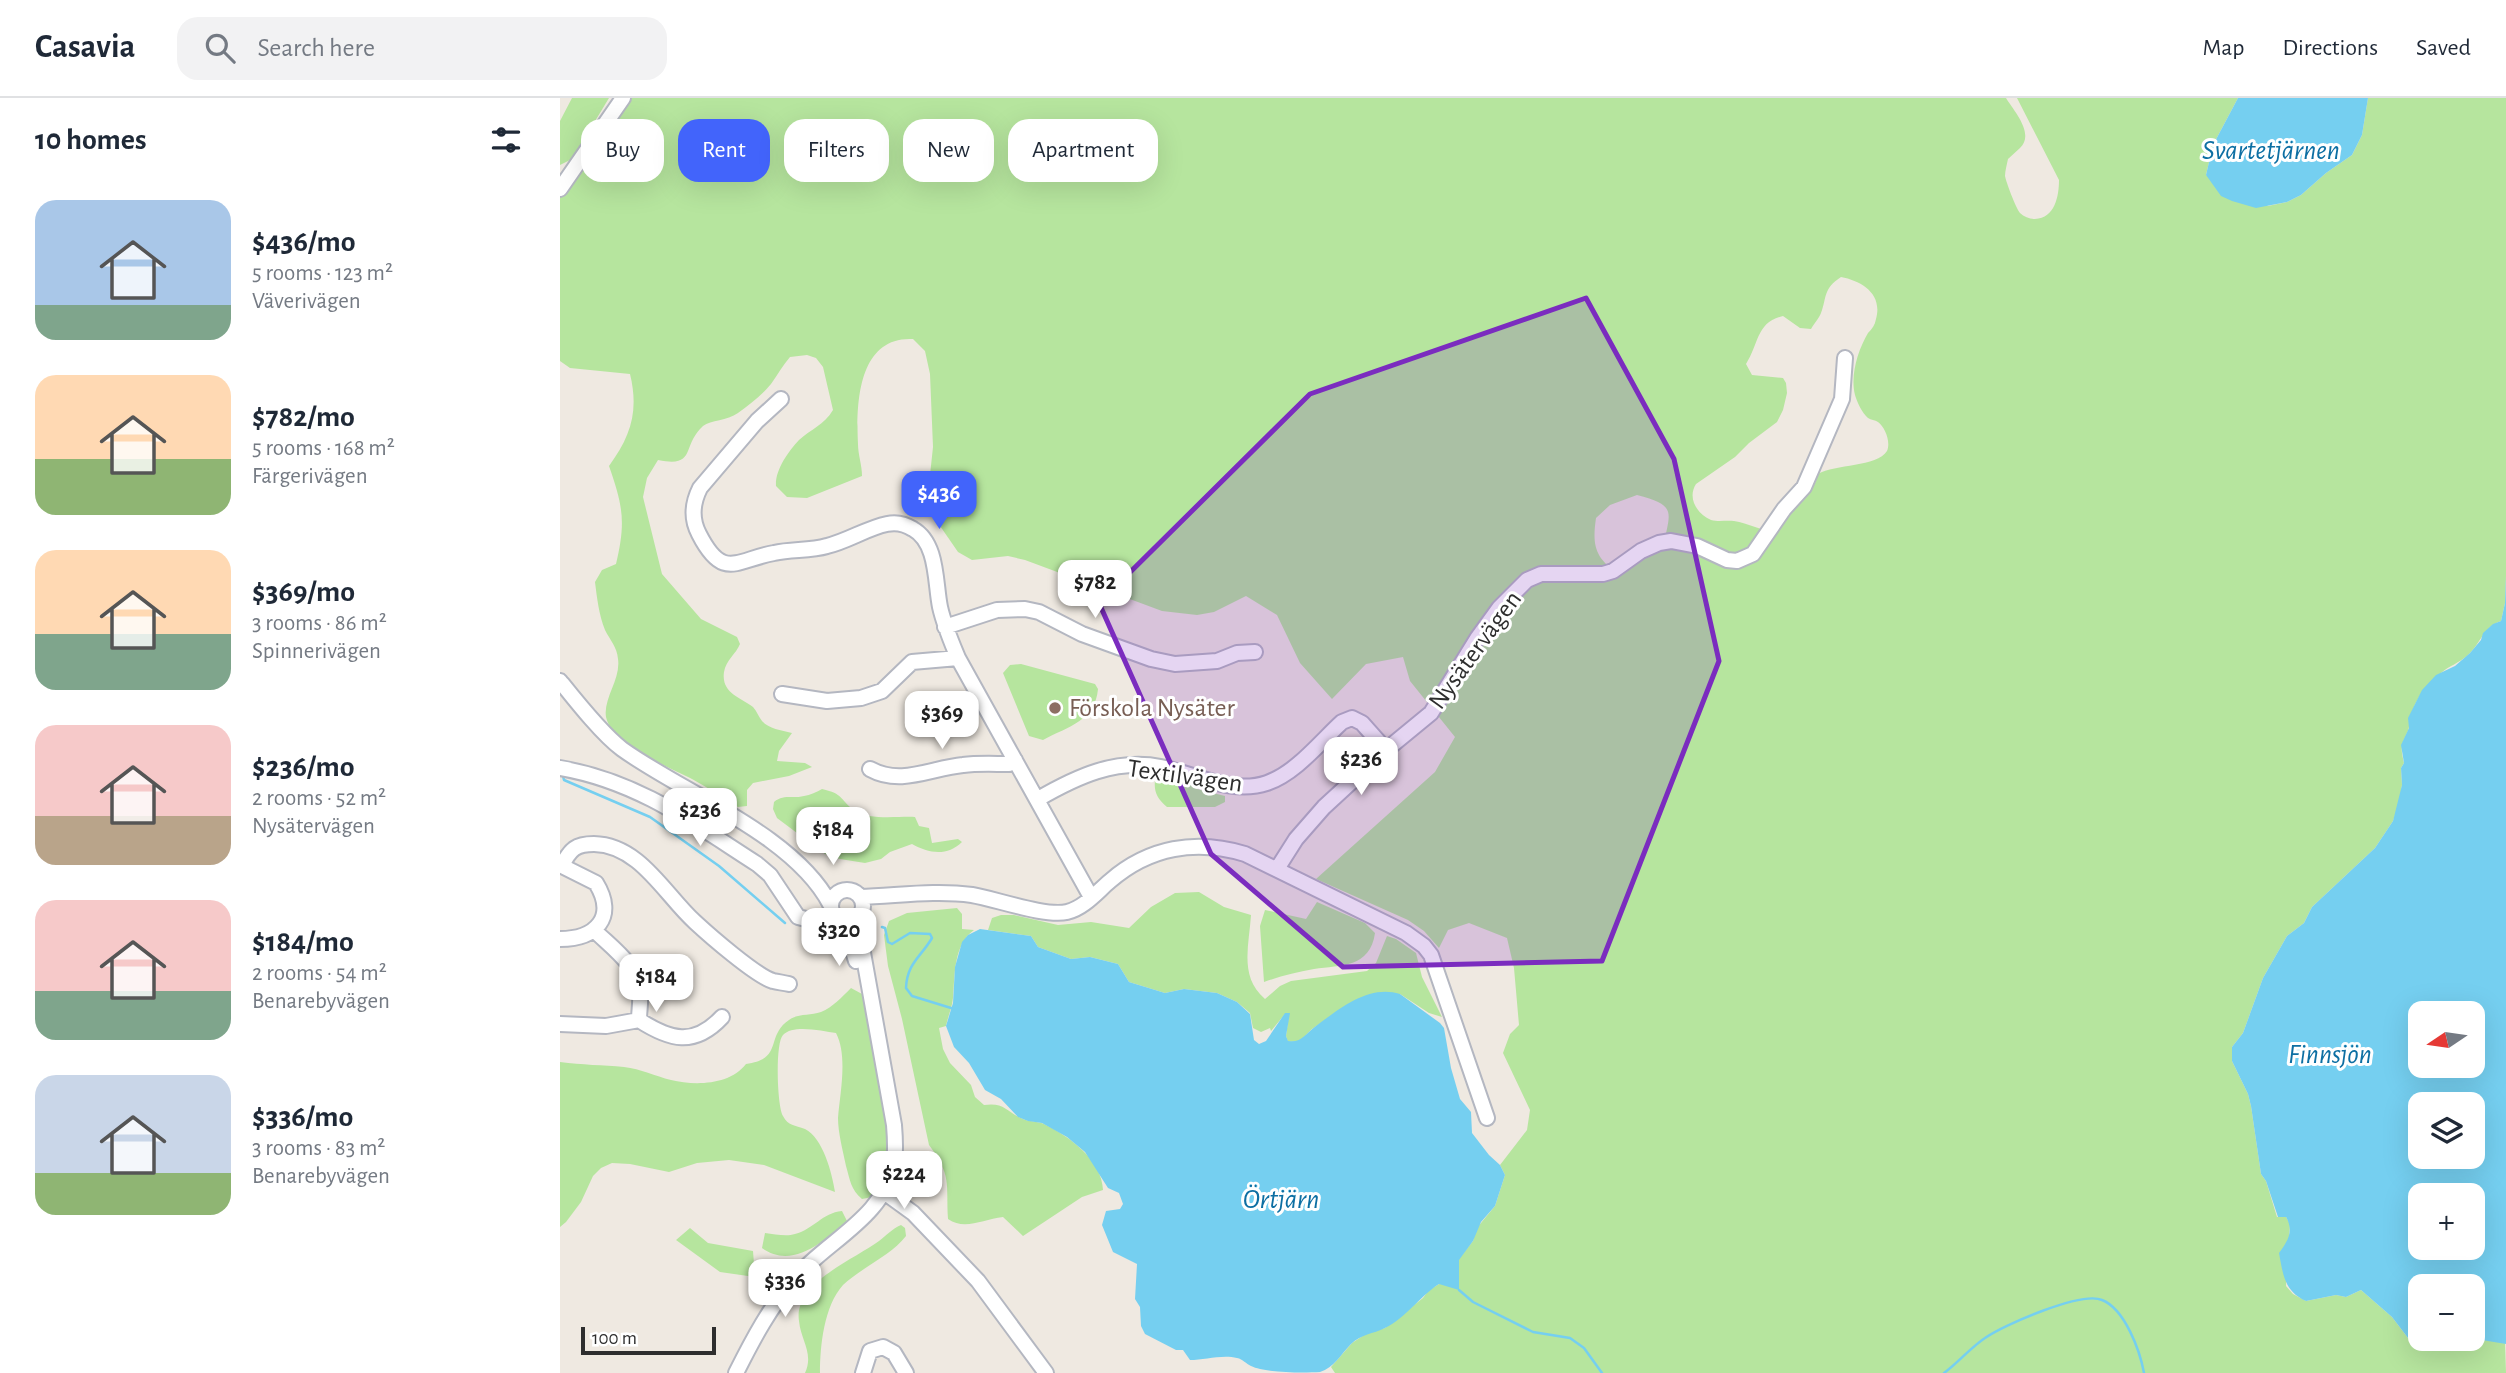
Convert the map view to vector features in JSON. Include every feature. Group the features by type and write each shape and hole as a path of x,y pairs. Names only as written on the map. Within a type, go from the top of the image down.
{"street":[{"path":"560,189 623,98"},
{"name":"Nysätervägen","path":"1277,869 1309,822 1386,750 1431,713 1492,618 1519,588 1534,576 1604,574 1613,571 1641,551 1658,543 1671,541 1697,546 1727,560 1738,561 1753,554 1784,509 1804,487 1842,399 1845,358"},
{"path":"781,399 757,421 700,488 695,498 694,519 703,542 716,559 733,565 770,553 828,546 886,524 897,523 916,531 927,544 945,627 958,658 1091,897"},
{"path":"945,627 984,613 1025,609 1039,612 1082,634 1151,659 1175,664 1217,661 1237,653 1255,652"},
{"path":"782,694 827,701 861,698 882,691 912,663 958,658"},
{"path":"560,681 618,746 698,793 773,844 809,874 846,911"},
{"name":"Textilvägen","path":"1038,799 1088,774 1121,765 1160,767 1227,784 1256,786 1288,771 1342,722 1352,718 1362,723 1386,750"},
{"path":"870,769 887,777 900,777 964,765 1009,764 1015,760"},
{"path":"560,768 607,778 648,796 757,864 775,881 798,917 803,920 846,911 882,897 920,892 954,894 1059,913 1074,910 1139,859 1169,849 1185,846 1223,847 1245,854 1406,933 1424,946 1432,955 1488,1118"},
{"path":"560,939 578,938 594,930 604,912 601,891 589,878 561,865 577,845 602,844 618,850 653,875 691,919 715,940 771,980 789,984"},
{"path":"736,1373 761,1324 778,1299 820,1253 867,1225 888,1194 901,1163 901,1148 894,1125 871,997 859,972 846,911 852,891 841,891 809,874"},
{"path":"594,930 636,974 640,992 639,1020"},
{"path":"560,1024 606,1026 639,1020 660,1033 689,1037 705,1032 722,1017"},
{"path":"888,1194 913,1213 978,1281 1046,1373"},
{"path":"863,1373 870,1350 883,1347 894,1353 906,1373"}],"highlighted area":[{"path":"1586,298 1674,459 1719,661 1602,961 1343,967 1211,854 1099,603 1310,394"}],"green space":[{"path":"572,98 609,98 596,119 581,119 581,144 572,159 560,165 560,121"},
{"path":"630,98 2006,98 2022,123 2025,136 2020,148 2008,159 2005,176 2020,213 2035,219 2047,215 2055,205 2059,180 2017,98 2238,98 2213,145 2206,175 2268,206 2287,202 2301,195 2352,155 2362,135 2368,98 2506,98 2506,576 2501,621 2486,631 2468,655 2435,678 2423,690 2412,711 2402,744 2402,785 2393,821 2375,848 2312,907 2304,923 2287,936 2263,978 2243,1033 2232,1047 2232,1061 2248,1094 2261,1174 2266,1181 2277,1217 2286,1217 2290,1224 2286,1286 2293,1294 2306,1301 2336,1295 2346,1297 2361,1290 2392,1317 2408,1338 2408,1351 2485,1351 2485,1340 2505,1342 2506,1373 1335,1373 1331,1367 1352,1343 1367,1333 1385,1328 1423,1298 1439,1284 1473,1241 1476,1229 1495,1206 1505,1175 1500,1165 1527,1130 1530,1110 1503,1053 1510,1034 1519,1025 1514,968 1507,938 1469,923 1448,930 1439,948 1424,931 1408,920 1316,879 1435,772 1455,737 1410,681 1403,657 1366,664 1332,699 1300,663 1277,615 1246,596 1214,612 1197,615 1162,611 1025,560 1008,556 972,560 958,552 938,523 932,501 930,374 925,351 913,339 895,341 881,349 871,360 864,375 858,410 858,448 862,476 807,498 787,497 776,486 783,462 799,440 833,410 823,367 816,358 807,355 790,357 771,384 751,403 734,416 703,426 684,458 670,462 658,460 647,478 643,497 662,574 701,619 737,637 740,644 724,672 728,690 753,707 765,724 792,733 779,751 777,761 805,763 812,767 789,776 753,783 747,790 747,806 738,807 630,746 610,727 606,717 618,659 603,624 595,582 602,570 616,564 619,549 621,514 609,466 628,433 633,411 633,387 630,374 570,368 560,361 560,198 581,168 581,182 664,182 664,119 615,119","holes":["1841,277 1856,282 1874,296 1877,310 1875,323 1858,355 1854,379 1855,395 1868,418 1881,424 1888,439 1887,451 1874,460 1818,474 1811,491 1777,533 1739,522 1714,521 1706,517 1698,510 1693,500 1696,484 1735,457 1777,422 1783,410 1787,393 1783,378 1752,375 1746,364 1759,335 1768,323 1783,316 1800,328 1811,329 1821,313 1826,293 1835,281","1637,495 1665,507 1668,512 1663,548 1649,553 1618,574 1604,562 1597,550 1596,518 1610,505"]},
{"name":"Förskola Nysäter","path":"1021,664 1095,684 1098,689 1092,708 1079,721 1043,740 1029,736 1003,673 1010,665"},
{"path":"1156,774 1176,776 1197,789 1225,796 1225,802 1215,807 1167,807 1156,792"},
{"path":"822,789 838,795 854,810 867,816 915,817 919,826 929,828 932,843 958,839 962,842 944,852 924,850 912,844 890,852 881,859 865,863 825,854 777,818 773,809 774,802 785,797 806,796"},
{"path":"1199,892 1224,907 1251,915 1249,971 1257,990 1265,999 1280,986 1291,981 1367,971 1376,963 1387,936 1416,953 1422,977 1442,1017 1429,1013 1400,994 1350,1003 1312,1029 1300,1041 1288,1042 1286,1036 1289,1014 1285,1014 1271,1031 1270,1028 1261,1032 1253,1028 1250,1013 1237,1002 1217,993 1184,989 1165,993 1129,982 1118,964 1090,957 1071,959 1038,947 1031,936 988,930 992,918 1001,915 1014,915 1058,925 1091,922 1129,928 1151,907 1175,893"},
{"path":"1317,902 1365,923 1375,933 1367,953 1353,963 1301,971 1264,982 1260,926 1265,910 1306,919"},
{"path":"957,908 962,914 962,929 974,930 967,936 959,952 952,1005 946,1026 939,1028 943,1049 950,1063 971,1085 975,1097 984,1105 1001,1106 1023,1119 1044,1124 1064,1135 1090,1159 1101,1179 1103,1190 1082,1197 1023,1236 1003,1217 968,1224 948,1219 945,1173 929,1145 888,966 884,935 889,921 907,913"},
{"path":"851,988 862,994 875,1039 892,1156 872,1197 862,1199 855,1192 841,1142 838,1124 842,1063 840,1042 836,1033 800,1029 788,1032 780,1040 778,1075 781,1110 787,1122 805,1129 817,1140 829,1166 835,1192 764,1165 729,1160 697,1163 669,1172 612,1163 593,1176 581,1202 560,1227 560,1062 630,1068 680,1082 722,1080 746,1064 765,1057 782,1026 789,1020 825,1010"},
{"path":"842,1211 847,1221 829,1237 807,1250 785,1256 762,1248 765,1233 795,1234 835,1212"},
{"path":"901,1225 905,1228 906,1236 902,1241 843,1285 837,1294 824,1327 820,1373 805,1373 808,1353 799,1321 800,1307 806,1295 828,1274"},
{"path":"690,1228 708,1243 753,1251 755,1277 720,1272 676,1240"}],"water":[{"name":"Svartetjärnen","path":"2238,98 2368,98 2362,135 2352,155 2301,195 2287,202 2256,208 2221,196 2206,175 2213,145"},
{"name":"Finnsjön","path":"2506,576 2506,1344 2485,1340 2485,1274 2408,1274 2408,1338 2392,1317 2361,1290 2346,1297 2336,1295 2306,1301 2293,1292 2284,1275 2279,1253 2287,1240 2290,1227 2286,1217 2278,1217 2261,1174 2248,1094 2232,1061 2232,1047 2243,1033 2263,978 2287,936 2304,923 2312,907 2375,848 2393,821 2402,785 2401,768 2404,763 2401,745 2409,728 2408,718 2422,690 2436,675 2455,666 2470,653 2481,640 2483,633 2501,621"},
{"name":"Örtjärn","path":"980,929 1031,936 1038,947 1071,959 1090,957 1118,964 1129,982 1165,993 1184,989 1217,993 1237,1002 1250,1014 1254,1040 1259,1044 1266,1041 1285,1013 1290,1013 1286,1036 1288,1041 1297,1041 1345,1006 1377,992 1400,994 1440,1023 1444,1028 1460,1099 1471,1112 1472,1133 1500,1165 1505,1175 1495,1206 1481,1222 1473,1241 1459,1260 1459,1290 1439,1284 1393,1324 1355,1341 1333,1364 1320,1372 1265,1370 1232,1357 1190,1360 1183,1350 1176,1350 1145,1334 1141,1326 1140,1307 1135,1299 1137,1264 1113,1252 1102,1225 1106,1211 1120,1209 1123,1204 1119,1193 1108,1188 1085,1152 1067,1137 1042,1123 1018,1117 1001,1099 985,1090 969,1063 954,1047 946,1026 953,1003 955,967 962,942 968,935"}],"waterway":[{"path":"563,776 564,780 650,817 719,866 785,923"},
{"path":"882,927 885,928 888,942 892,944 910,933 930,934 932,938 909,972 906,988 912,996 951,1008"},
{"path":"1459,1290 1473,1302 1533,1332 1570,1338 1584,1348 1602,1373"},
{"path":"1944,1373 1994,1332 2043,1311 2078,1300 2092,1299 2102,1300 2118,1312 2135,1343 2144,1373"}],"place":[{"name":"Förskola Nysäter","path":"1055,708"}]}
